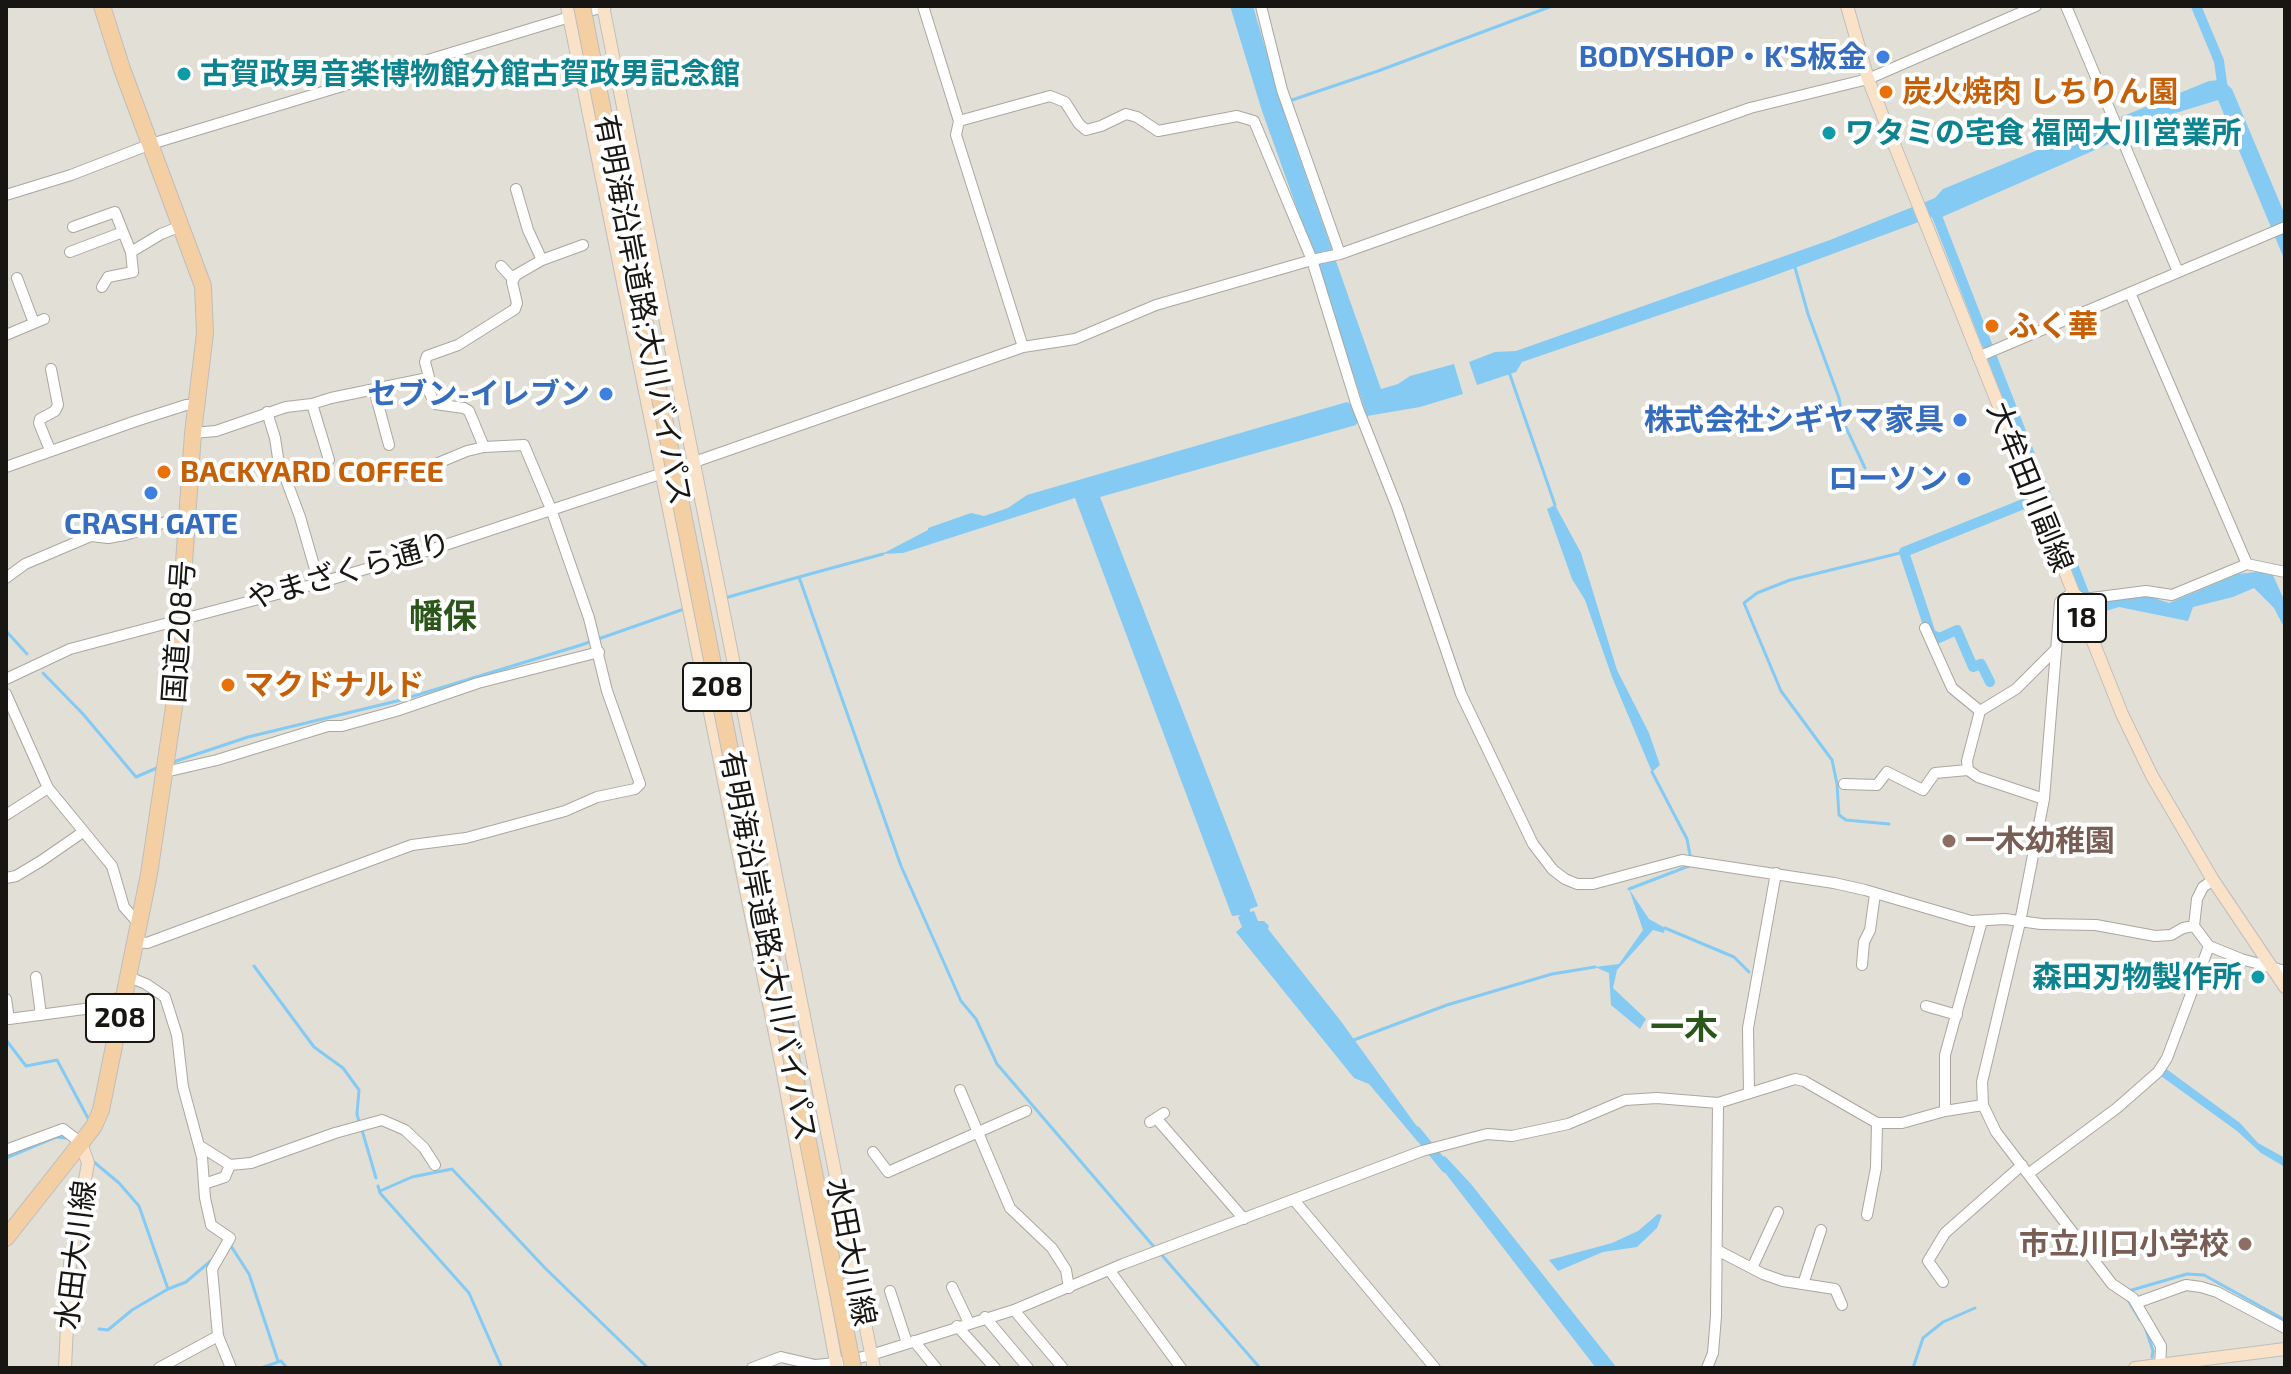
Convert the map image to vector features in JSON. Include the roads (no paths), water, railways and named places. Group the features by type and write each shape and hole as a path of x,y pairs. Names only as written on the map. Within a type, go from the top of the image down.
{"highway":[{"name":"国道208号","path":"6,1238 94,1126 101,1110 136,942 166,765 178,669 193,433 205,305 203,286 122,69 102,6"},
{"name":"有明海沿岸道路;大川バイパス","path":"574,8 843,1367"}],"main road":[{"name":"水田大川線","path":"604,6 873,1362"},
{"name":"大牟田川副線","path":"1847,6 1868,79 2134,739 2213,880 2285,987"},
{"name":"水田大川線","path":"574,8 685,586 843,1367"},
{"name":"水田大川線","path":"65,1368 70,1264 88,1163 81,1143"},
{"path":"2135,1368 2188,1364 2285,1349"}],"street":[{"name":"水田大川線","path":"574,8 604,6"},
{"path":"923,6 959,121 956,135 1023,347"},
{"path":"1261,6 1282,90 1338,255"},
{"name":"やまざくら通り","path":"6,679 70,649 319,583 436,548 663,473 1023,347 1075,339 1156,305 1338,255 1750,108 1868,79 2036,6"},
{"path":"2066,6 2178,272"},
{"path":"6,195 71,175 151,144 574,8"},
{"path":"959,121 1050,96 1065,102 1086,130 1126,114 1137,117 1158,131 1237,116 1248,117 1256,124 1270,164 1313,261 1357,406 1397,507 1461,694 1533,844 1544,860 1565,879 1577,884 1593,884 1682,860 1844,885 1971,921 2005,919 2096,925 2155,936 2171,935 2194,926"},
{"path":"516,189 528,230 542,260"},
{"path":"73,227 115,212 131,252 133,272 108,277 102,287"},
{"path":"131,252 181,226"},
{"path":"1978,357 2285,227"},
{"path":"70,252 123,232"},
{"path":"513,279 542,260 583,245"},
{"path":"193,433 216,431 267,412 429,377 425,362 427,356 458,345 515,309 513,279 501,266"},
{"path":"6,335 39,321 17,278"},
{"path":"2130,293 2247,564"},
{"path":"50,450 39,423 58,405 51,369"},
{"path":"423,379 435,404 469,411 484,447"},
{"path":"374,389 389,445"},
{"path":"312,404 329,460"},
{"path":"6,467 186,405 196,405"},
{"path":"267,412 278,458 300,517 319,583"},
{"path":"136,942 147,943 412,845 466,838 639,787 607,691 593,631 551,509 524,445 467,451 409,475"},
{"path":"6,578 25,564 91,536 108,538 125,535 188,515"},
{"path":"2161,1366 2161,1346 2132,1298 2112,1284 1996,1132 1983,1105 1982,1082 2020,922 2044,799 2060,602 2078,596 2099,597 2146,591 2172,595 2247,564 2285,572"},
{"path":"1925,628 1952,688 1980,711"},
{"path":"1968,770 1980,711 2016,689 2054,651"},
{"path":"166,765 217,760 328,726 342,726 396,711 478,683 599,652"},
{"path":"6,694 48,788 112,866 124,907 139,924"},
{"path":"1844,784 1877,785 1887,772 1923,790 1935,773 1968,770 1997,784 2044,799"},
{"path":"6,815 48,788"},
{"path":"6,878 16,876 83,832"},
{"path":"1749,1093 1748,1028 1776,873"},
{"path":"2213,880 2203,887 2197,899 2194,926 2209,946 2285,971"},
{"path":"1862,965 1875,894"},
{"path":"1945,1111 1945,1055 1982,921"},
{"path":"1943,1282 1928,1261 1945,1233 2025,1169 2117,1108 2158,1072 2167,1058 2209,946"},
{"path":"36,977 41,1015"},
{"path":"129,977 165,997 177,1035 183,1087 200,1146 211,1225 230,1238 212,1269 218,1336 231,1368"},
{"path":"6,999 9,1019 92,1008 125,995"},
{"path":"1926,1006 1957,1015"},
{"path":"752,1368 781,1357 815,1365 843,1367 873,1362 910,1342 1014,1310 1158,1251 1422,1151 1487,1134 1512,1136 1568,1124 1625,1100 1657,1098 1718,1103 1789,1080 1804,1081 1877,1123 1902,1123 1983,1105"},
{"path":"960,1090 1010,1208 1052,1248 1066,1270 1069,1288"},
{"path":"1707,1368 1713,1353 1716,1316 1718,1103"},
{"path":"873,1152 888,1172 1026,1111"},
{"path":"1156,1118 1244,1219"},
{"path":"200,1146 230,1165 251,1163 382,1120 405,1130 424,1148 435,1165"},
{"path":"1867,1215 1877,1158 1877,1123"},
{"path":"6,1150 63,1129 81,1143"},
{"path":"204,1184 225,1177 230,1165"},
{"path":"1294,1200 1435,1368"},
{"path":"1752,1268 1778,1212"},
{"path":"1803,1284 1821,1230"},
{"path":"1717,1250 1783,1281 1835,1289 1842,1305"},
{"path":"1110,1271 1181,1368"},
{"path":"2132,1298 2186,1285 2201,1287 2217,1292 2285,1328"},
{"path":"952,1287 969,1323"},
{"path":"890,1291 910,1342 936,1368"},
{"path":"1014,1310 1062,1367"},
{"path":"985,1317 1028,1368"},
{"path":"957,1326 995,1368"},
{"path":"159,1368 218,1336"}],"water":[{"path":"1230,6 1253,6 1286,119 1381,389 1410,376 1454,364 1463,394 1420,407 1367,416 1262,111"},
{"path":"2222,80 2232,89 2285,215 2285,261 2218,100 2166,116 2127,136 2125,131 2109,136 2111,143 1942,217 1935,216 1762,280 1522,362 1516,372 1477,385 1469,362 1495,352 1516,351 1830,240 1935,198 1943,189 2103,123 2106,128 2121,121 2121,117 2209,81"},
{"path":"1347,402 1352,405 1358,421 1356,425 1100,497 1258,906 1250,912 1254,911 1258,921 1264,921 1269,926 1268,929 1340,1020 1426,1139 1418,1142 1369,1084 1354,1078 1236,932 1242,927 1238,917 1241,915 1232,916 1075,498 903,553 882,554 928,528 971,513 984,516 1008,508 1027,495"},
{"path":"1555,505 1581,553 1617,670 1649,733 1660,765 1652,772 1612,677 1585,600 1572,579 1547,509"},
{"path":"2272,573 2285,602 2285,629 2274,608 2254,588 2193,607 2188,621 2119,607 2098,610 2092,600 2142,594 2169,603 2238,574"},
{"path":"1629,889 1649,919 1665,928 1664,933 1653,930 1617,970 1613,988 1646,1019 1640,1029 1611,1005 1609,973 1595,967 1619,964 1643,930"},
{"path":"2165,1068 2240,1123 2258,1143 2285,1158 2285,1167 2261,1153 2237,1131 2161,1076"},
{"path":"1445,1156 1471,1184 1617,1368 1596,1368 1436,1161"},
{"path":"1658,1214 1662,1215 1657,1228 1637,1247 1603,1252 1558,1271 1549,1260 1612,1243 1638,1231"}],"waterway":[{"path":"1289,101 1552,6"},
{"path":"2196,6 2219,61 2223,90"},
{"path":"1933,206 2089,606 2093,604"},
{"path":"1794,264 1808,314 1839,398 1842,419 1865,468"},
{"path":"1509,372 1555,505"},
{"path":"1990,682 1981,664 1973,667 1957,630 1939,638 1931,634 1904,552 2041,497"},
{"path":"1889,824 1846,820 1839,815 1832,760 1781,691 1744,603 1757,593 1790,580 1904,552"},
{"path":"883,554 799,577 901,866 961,1001 976,1019 997,1064 1155,1248"},
{"path":"725,598 799,577"},
{"path":"173,762 248,737 401,700 581,645 687,608"},
{"path":"6,631 27,654"},
{"path":"43,673 83,714 136,777 159,767"},
{"path":"1652,772 1687,839 1691,860"},
{"path":"1629,889 1689,866"},
{"path":"1665,928 1734,957 1749,972"},
{"path":"254,966 314,1047 343,1068 359,1090 359,1122"},
{"path":"1351,1041 1447,1005 1552,974 1595,967"},
{"path":"6,1040 26,1066 57,1060 89,1120"},
{"path":"362,1130 376,1178"},
{"path":"1416,1131 1446,1168"},
{"path":"6,1158 56,1137 65,1138"},
{"path":"94,1162 119,1183 139,1206 168,1289"},
{"path":"380,1191 412,1177 452,1169 545,1268 648,1368"},
{"path":"378,1186 380,1193 469,1293 502,1368"},
{"path":"231,1246 249,1274 278,1361"},
{"path":"1160,1253 1260,1368"},
{"path":"99,1329 108,1330 132,1310 186,1282 213,1259"},
{"path":"2131,1293 2132,1290 2187,1274 2204,1275 2285,1320"},
{"path":"2128,1300 2140,1320"},
{"path":"1913,1368 1923,1338 1943,1322 1975,1308"},
{"path":"2145,1327 2152,1357"},
{"path":"261,1368 281,1361 287,1368"}],"place":[{"name":"BODYSHOP・K’S板金","path":"1883,57"},
{"name":"古賀政男音楽博物館分館古賀政男記念館","path":"184,74"},
{"name":"炭火焼肉 しちりん園","path":"1886,92"},
{"name":"ワタミの宅食 福岡大川営業所","path":"1829,133"},
{"name":"ふく華","path":"1992,326"},
{"name":"セブン-イレブン","path":"606,394"},
{"name":"株式会社シギヤマ家具","path":"1960,420"},
{"name":"BACKYARD COFFEE","path":"164,472"},
{"name":"ローソン","path":"1964,479"},
{"name":"CRASH GATE","path":"151,493"},
{"name":"マクドナルド","path":"228,685"},
{"name":"一木幼稚園","path":"1949,841"},
{"name":"森田刃物製作所","path":"2258,977"},
{"name":"市立川口小学校","path":"2245,1244"}],"district":[{"name":"幡保","path":"443,617"},
{"name":"一木","path":"1684,1028"}]}
